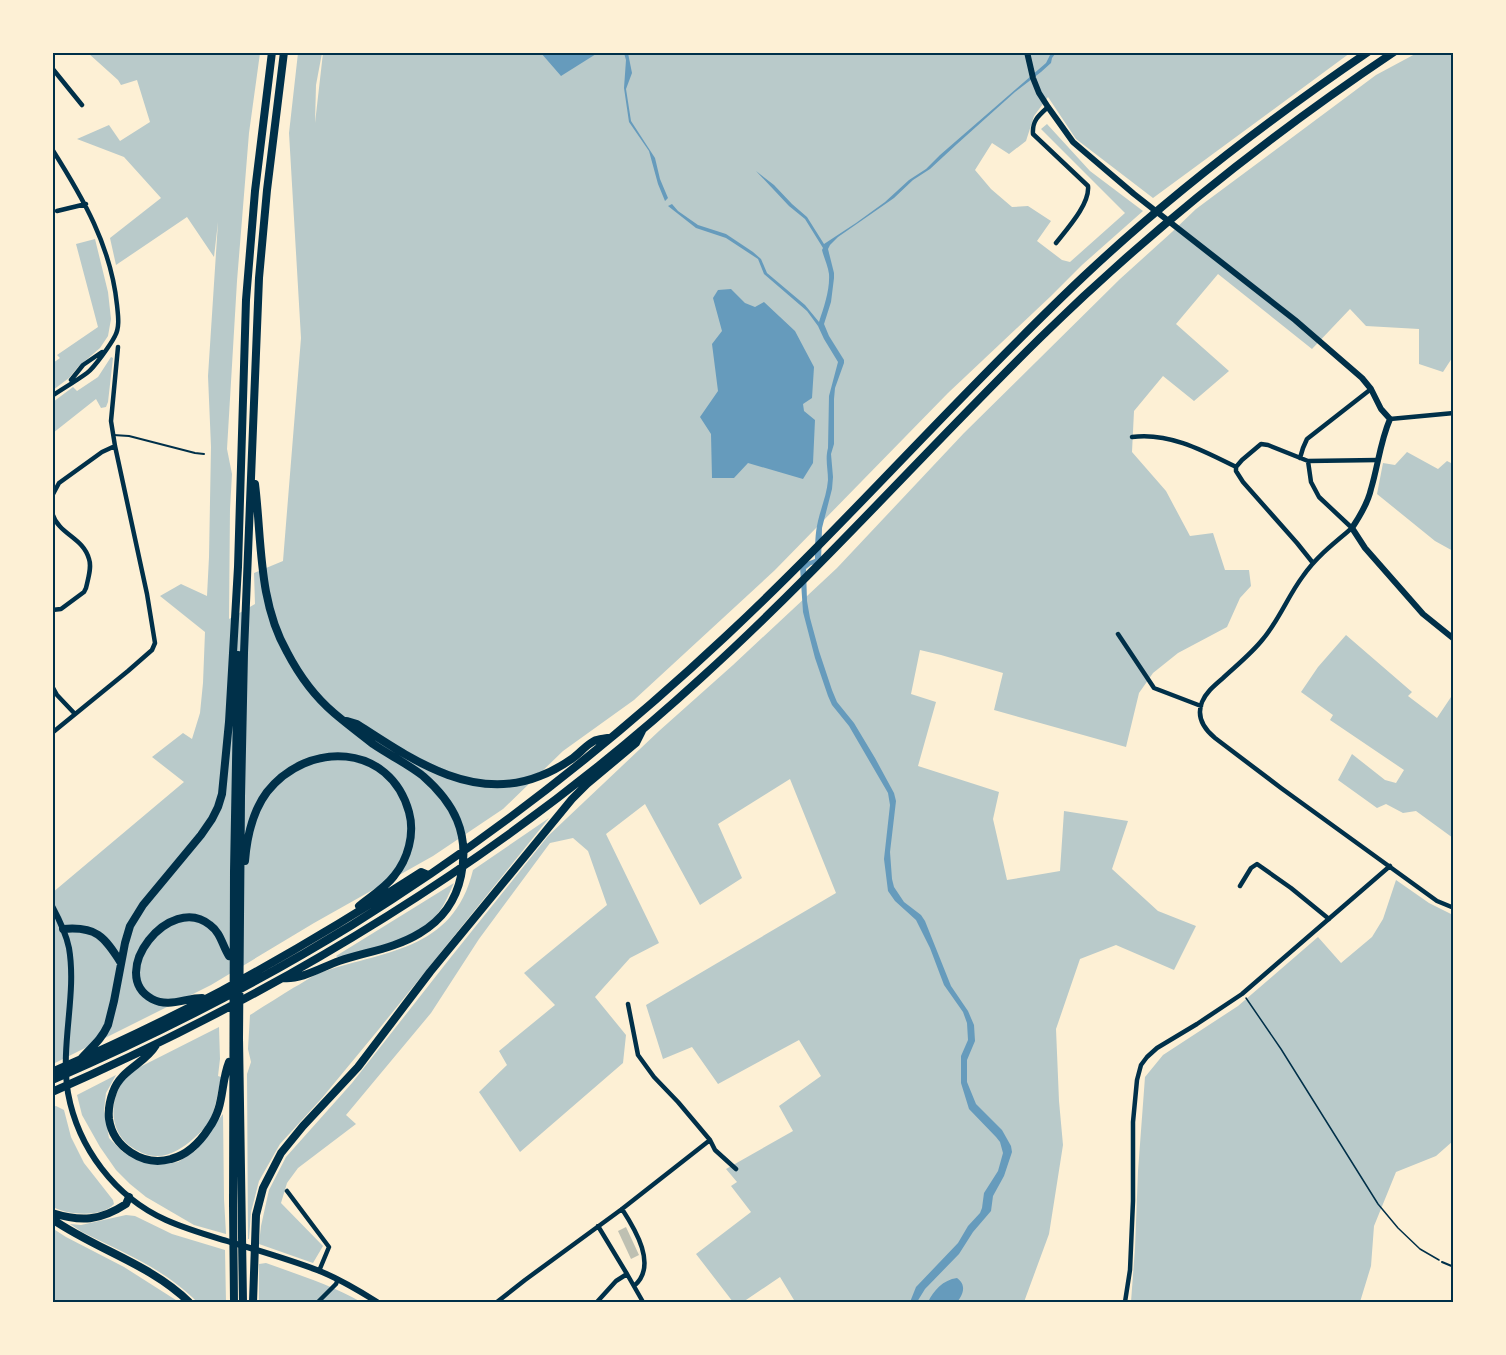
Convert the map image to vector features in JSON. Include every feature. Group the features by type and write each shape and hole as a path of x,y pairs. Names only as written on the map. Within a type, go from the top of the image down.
{"highway":[{"path":"243,1302 230,880 234,871 240,627 238,567 246,300 255,191 272,52"},
{"path":"81,1060 104,1035 108,1025 127,934 136,915 201,835 212,819 222,794 238,655 252,468 262,234 284,52"},
{"path":"52,1080 129,1046 220,1000 352,925 482,838 537,796 611,737 694,665 832,531 1020,337 1128,236 1221,158 1294,103 1368,52"},
{"path":"52,1092 156,1045 282,978 364,930 486,850 553,801 706,674 793,591 1022,355 1120,262 1254,151 1394,52"},
{"path":"252,468 265,586 276,631 288,654 304,681 333,712 373,743 422,775 443,797 458,820 463,840 463,866 458,889 448,908 434,923 414,937 388,947 339,961 298,977 282,978"},
{"path":"233,1204 230,1162 229,1062 233,956 240,882 238,655"},
{"path":"343,720 357,724 411,758 440,773 473,783 487,784 513,783 540,776 573,758 595,741 611,737"},
{"path":"253,1302 256,1215 263,1188 281,1153 358,1067 430,972 572,799 636,743 642,729"},
{"path":"240,882 244,874 246,848 253,816 262,799 274,784 290,771 327,756 345,756 363,760 384,772 399,789 411,817 411,836 406,854 395,875 353,910 348,917"},
{"path":"52,1072 207,998 421,872 428,875"},
{"path":"207,998 174,1003 159,1001 147,995 138,983 136,973 137,962 142,950 161,928 177,919 191,917 206,922 215,929 233,956"},
{"path":"63,929 81,928 95,932 121,963"},
{"path":"234,1302 236,1039"},
{"path":"156,1045 150,1055 121,1077 114,1088 109,1110 111,1128 119,1142 131,1153 149,1160 167,1160 179,1156 193,1147 206,1133 220,1106 225,1071 229,1062"},
{"path":"52,1213 70,1218 102,1217 126,1204 129,1197"},
{"path":"52,1219 94,1244 157,1276 189,1302"}],"street":[{"path":"1027,52 1033,76 1048,107 1073,141 1134,194 1301,325 1362,378 1390,419"},
{"path":"52,68 81,105"},
{"path":"1048,107 1036,118 1032,126 1034,134 1088,186 1089,192 1082,208 1056,243"},
{"path":"52,149 86,204 100,237 109,265 118,325 117,333 89,371 52,396"},
{"path":"57,211 86,204"},
{"path":"52,733 152,650 155,644 147,594 112,435 111,414 118,347"},
{"path":"69,384 83,365 104,350"},
{"path":"1300,458 1307,439 1371,389"},
{"path":"1390,419 1454,413"},
{"path":"1390,419 1384,433 1367,503 1352,528 1313,563 1263,639 1205,696 1200,717 1206,730 1225,746 1437,901 1454,908"},
{"path":"1132,437 1154,436 1176,441 1236,466"},
{"path":"1236,466 1261,444 1308,461 1378,460"},
{"path":"52,496 59,483 102,452 115,446"},
{"path":"1308,461 1311,482 1319,497 1352,528 1365,548 1423,614 1454,639"},
{"path":"1236,466 1236,471 1243,482 1313,563"},
{"path":"52,513 62,531 78,541 90,560 84,592 61,609 52,610"},
{"path":"1118,634 1154,688 1201,706"},
{"path":"52,686 75,714"},
{"path":"1240,886 1251,868 1257,864 1329,919"},
{"path":"1125,1302 1130,1270 1133,1122 1137,1080 1147,1057 1156,1048 1242,994 1390,866"},
{"path":"52,906 68,945 71,971 66,1078 73,1113 89,1150 104,1173 129,1197 166,1220 320,1271 377,1302"},
{"path":"628,1004 638,1055 654,1077 710,1140 715,1150 736,1169"},
{"path":"497,1302 710,1140"},
{"path":"287,1191 329,1246 320,1271"},
{"path":"622,1209 631,1222 644,1257 644,1271 639,1282 634,1286"},
{"path":"598,1226 643,1302"},
{"path":"597,1302 616,1281 627,1274"},
{"path":"318,1302 338,1280"}],"lane":[{"path":"112,435 129,436 195,453 204,453"},
{"path":"1442,1262 1454,1267"}],"path":[{"path":"1242,994 1281,1049 1378,1204 1420,1250 1442,1262"}],"shaded area":[{"path":"88,53 260,53 249,133 227,449 232,474 229,619 255,604 254,573 283,561 301,338 289,133 298,53 322,53 316,85 315,123 323,53 1350,53 1153,198 1076,139 1048,97 1034,116 1026,141 1009,154 992,143 975,170 991,189 1012,207 1028,206 1051,221 1037,241 1062,260 1070,262 1125,213 1041,129 1047,124 1090,171 1143,211 1082,265 948,393 775,570 634,700 563,751 503,809 433,856 314,923 211,985 53,1064 52,893 184,782 152,757 183,733 192,739 200,713 205,632 160,596 181,584 207,596 209,557 211,447 208,376 218,222 214,257 187,217 116,265 110,238 161,198 124,157 77,139 109,125 120,141 150,122 137,80 121,85"},
{"path":"1417,53 1453,53 1454,355 1443,372 1419,364 1419,329 1366,326 1350,309 1312,349 1218,274 1176,324 1229,371 1194,401 1163,376 1134,411 1132,452 1166,491 1190,536 1213,533 1225,570 1249,570 1251,586 1240,598 1227,627 1178,653 1153,673 1139,693 1126,747 994,710 1003,673 920,650 911,694 936,702 918,766 999,792 993,819 1007,880 1060,871 1064,811 1128,821 1112,869 1158,911 1196,926 1174,970 1116,945 1080,959 1056,1029 1063,1145 1049,1234 1024,1302 792,1302 794,1300 780,1277 743,1302 733,1302 696,1254 751,1212 731,1186 737,1182 726,1169 793,1131 779,1106 821,1076 799,1040 718,1084 692,1047 663,1059 646,1005 836,893 790,779 718,824 742,878 700,905 645,804 606,834 659,943 630,958 595,997 626,1035 623,1063 520,1152 479,1092 507,1065 499,1051 555,1005 524,973 607,905 588,851 573,838 550,843 479,939 431,1013 346,1115 356,1124 298,1168 287,1183 281,1203 323,1246 313,1263 259,1244 269,1190 286,1157 352,1083 548,836 837,568 964,433 1120,279 1196,209 1376,75"},
{"path":"95,239 108,292 111,319 108,336 100,348 53,390 53,363 60,358 57,355 98,327 76,244"},
{"path":"111,357 113,358 106,407 101,408 96,399 53,433 53,402 73,387 77,391 98,377"},
{"path":"1407,452 1438,469 1447,461 1453,464 1453,551 1435,541 1377,494 1383,463 1395,465"},
{"path":"1346,635 1412,692 1408,696 1437,718 1453,694 1453,838 1416,811 1403,813 1386,804 1377,808 1338,780 1352,754 1385,780 1396,783 1404,770 1330,720 1333,715 1301,692 1318,667"},
{"path":"549,818 379,1029 322,1098 280,1144 259,1181 251,1212 248,1239 247,1074 251,1062 248,1049 250,1015 317,974 390,952 432,933 449,918 463,897 473,870"},
{"path":"1396,880 1429,903 1453,915 1453,1141 1436,1156 1396,1172 1374,1226 1371,1266 1360,1302 1131,1302 1145,1077 1163,1055 1238,1006 1318,937 1341,963 1372,937 1383,919"},
{"path":"454,883 440,911 413,934 389,944 339,958 336,956"},
{"path":"219,1027 218,1076 221,1077 215,1106 207,1124 185,1145 166,1155 149,1155 130,1146 118,1132 114,1115 116,1097 124,1080 134,1070"},
{"path":"116,1075 106,1093 104,1110 109,1138 123,1152 140,1161 157,1164 178,1162 195,1151 223,1114 226,1234 194,1225 146,1197 116,1170 100,1147 82,1115 77,1095"},
{"path":"56,1106 64,1110 71,1137 84,1163 113,1200 114,1204 101,1212 84,1214 53,1207 52,1107"},
{"path":"126,1215 135,1216 172,1234 225,1250 226,1302 197,1302 185,1290 157,1271 70,1224 81,1225"},
{"path":"52,1228 124,1267 179,1302 53,1302"},
{"path":"266,1263 326,1285 361,1302 259,1302 259,1264"}],"water":[{"path":"594,52 596,54 561,76 541,53"},
{"path":"624,53 628,53 632,73 626,89 631,121 655,158 668,198 665,201 649,151 629,122 624,88 626,60"},
{"path":"1051,53 1055,54 1051,63 1041,72 1015,92 930,169 913,180 894,198 838,237 828,249 834,278 831,302 824,324 844,363 835,388 834,444 831,454 833,477 822,528 821,563 811,565 806,569 810,618 837,702 854,723 894,793 896,801 890,852 894,887 904,902 925,921 951,986 968,1011 974,1025 975,1041 967,1060 967,1082 976,1104 1002,1130 1012,1152 1004,1176 993,1196 991,1211 973,1232 959,1254 925,1289 917,1302 910,1302 916,1287 958,1243 968,1226 980,1213 984,1193 998,1171 1003,1153 1000,1142 969,1109 961,1083 961,1056 968,1040 967,1023 963,1012 944,985 916,920 895,901 888,891 884,859 890,805 888,793 849,726 832,705 815,658 803,612 800,567 815,559 817,526 828,480 829,396 838,362 807,311 764,274 758,259 726,238 696,228 668,206 672,204 698,225 726,234 753,252 761,259 767,273 805,305 819,322 829,280 823,248 805,219 789,206 756,171 807,217 824,244 885,202 909,180 926,169 1046,63"},
{"path":"731,289 745,303 755,307 764,302 795,331 814,367 812,398 803,404 804,411 815,420 813,463 803,479 748,463 734,478 712,478 711,434 700,417 718,391 712,344 722,331 713,298 718,290"},
{"path":"957,1278 963,1290 957,1302 928,1302 939,1286"}],"building":[{"path":"626,1227 639,1255 631,1259 618,1231"}]}
